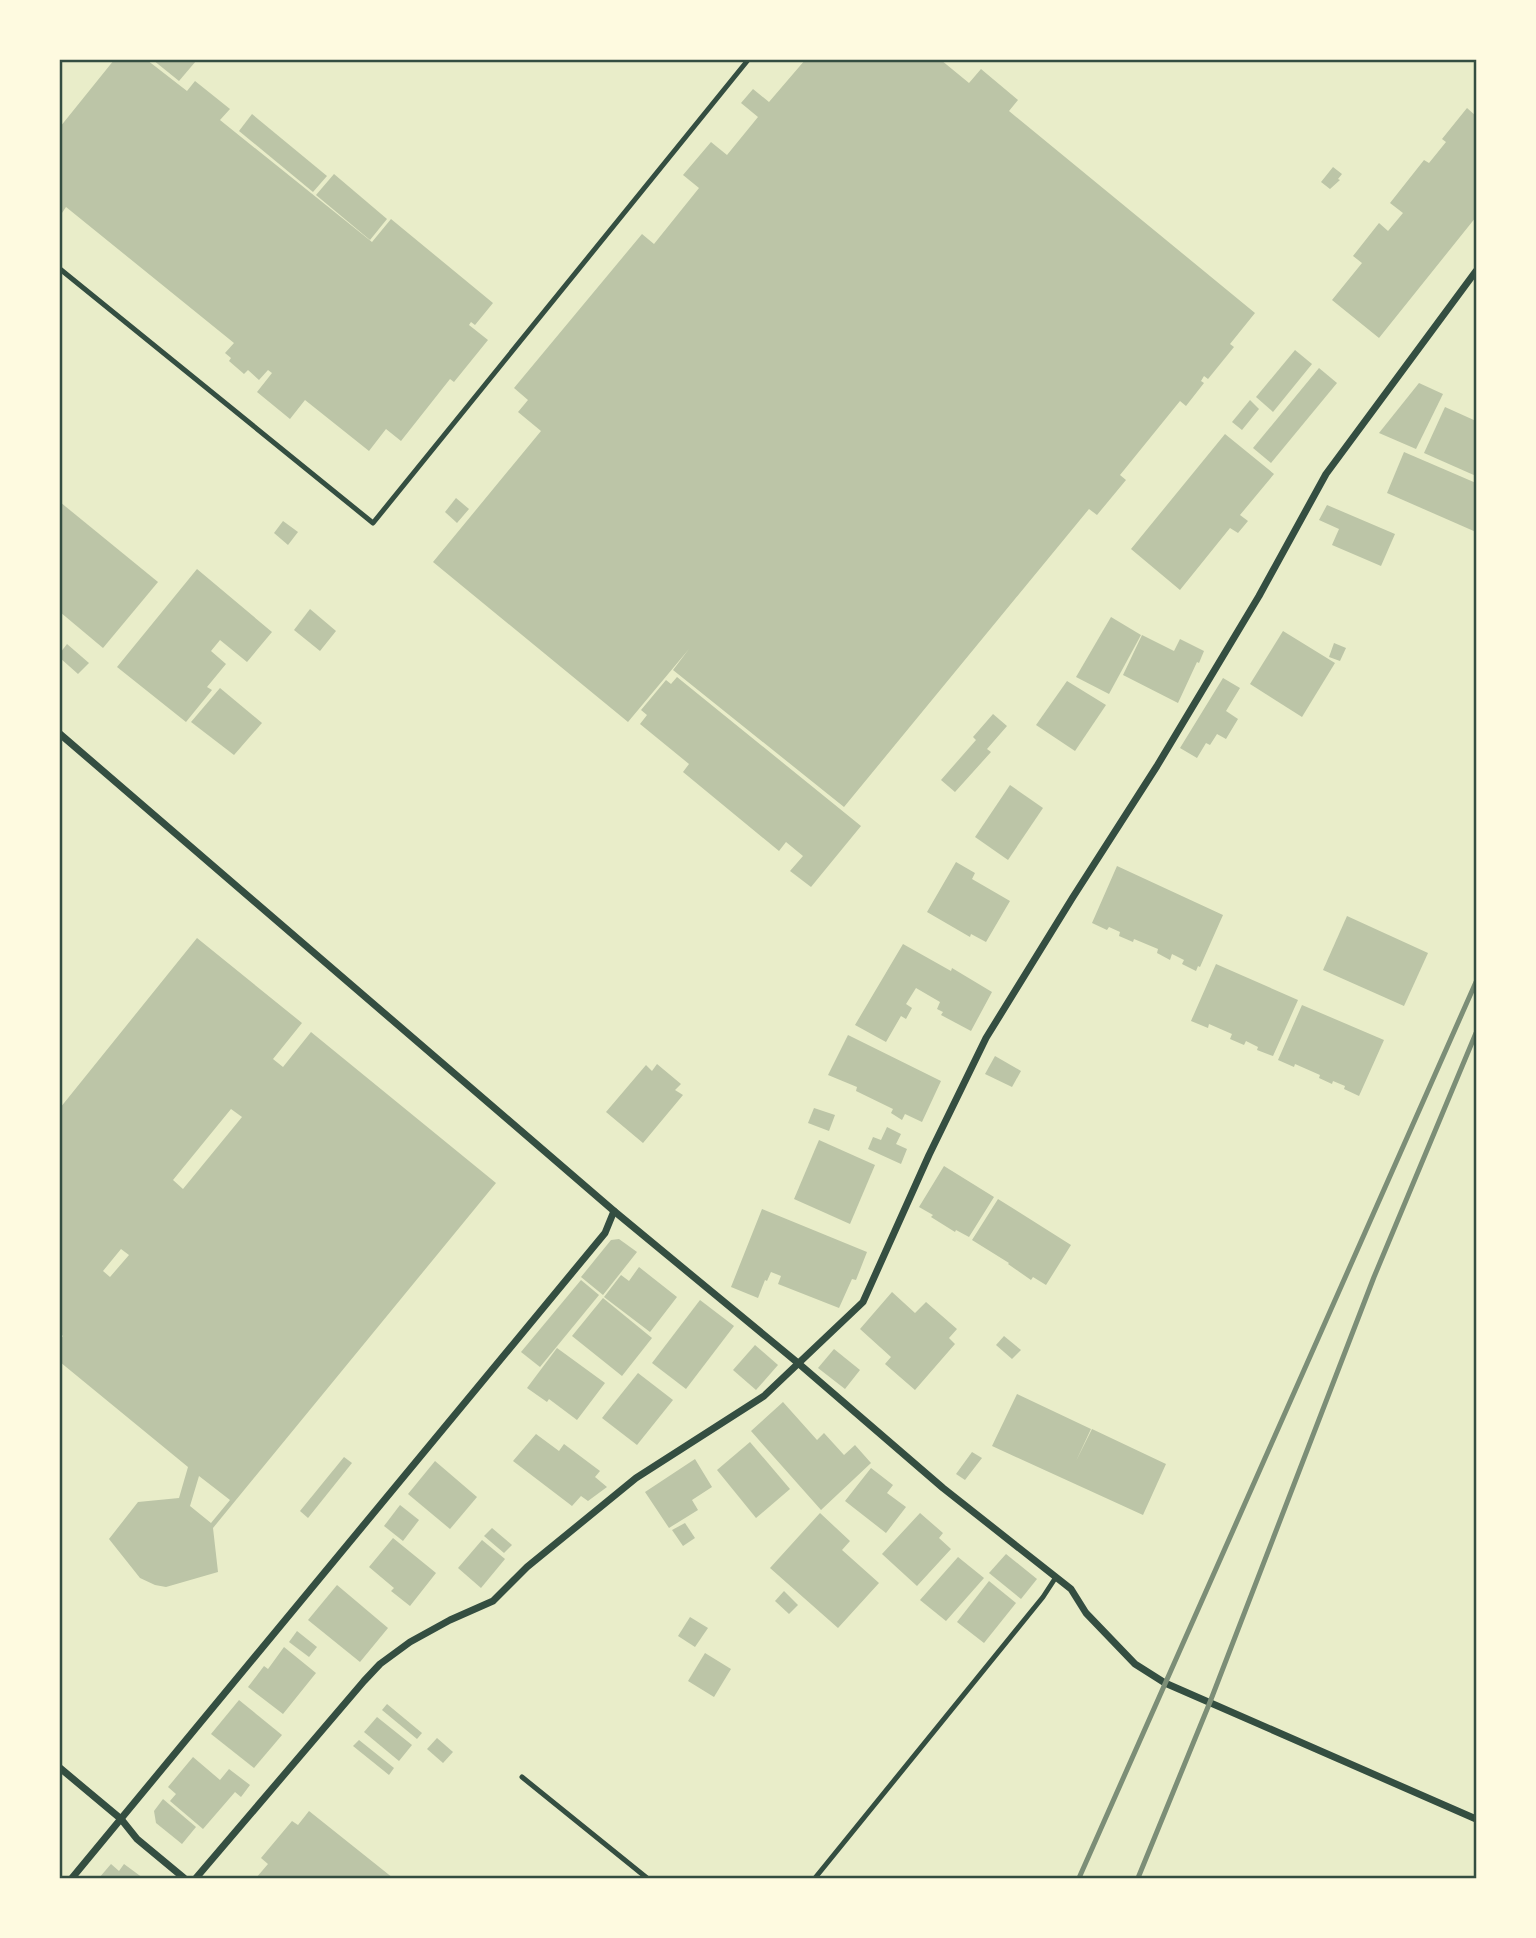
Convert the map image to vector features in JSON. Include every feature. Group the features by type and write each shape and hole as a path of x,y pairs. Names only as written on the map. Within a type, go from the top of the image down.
{"street":[{"path":"196,1878 380,1664 410,1642 493,1601 527,1567 636,1478 764,1396 863,1302 929,1155 986,1038 1191,710 1259,596 1326,474 1476,271"},
{"path":"60,734 614,1211 943,1488 1071,1589 1086,1614 1135,1664 1166,1683 1476,1819"},
{"path":"72,1878 605,1233 614,1211"},
{"path":"60,1768 121,1819 137,1839 184,1878"}],"lane":[{"path":"60,269 373,523 748,60"},
{"path":"815,1878 1043,1597 1056,1577"},
{"path":"522,1777 648,1878"}],"building":[{"path":"114,60 147,60 187,91 195,81 230,109 220,120 372,242 391,219 493,303 475,325 471,322 469,325 488,340 454,382 450,379 401,441 386,429 369,451 305,400 290,419 257,392 272,373 268,370 259,380 248,370 244,374 229,361 231,358 225,353 234,343 66,207 60,216 60,127"},
{"path":"153,60 195,60 196,61 179,81"},
{"path":"805,60 941,60 969,83 981,69 1018,100 1009,111 1255,313 1230,344 1234,347 1208,379 1204,376 1201,381 1204,383 1186,406 1180,401 1120,475 1126,480 1097,515 1089,509 844,807 673,670 689,649 628,722 433,562 541,431 518,412 528,400 514,388 642,234 654,244 699,188 683,175 711,142 727,155 758,117 741,103 753,89 769,102"},
{"path":"1467,108 1476,116 1476,217 1379,338 1332,300 1362,263 1353,256 1379,223 1388,231 1403,213 1390,203 1424,160 1429,163 1446,142 1442,139"},
{"path":"252,114 327,176 313,192 239,131"},
{"path":"1333,167 1342,174 1338,179 1340,180 1330,189 1321,182"},
{"path":"334,174 387,219 370,240 316,195"},
{"path":"1295,350 1312,364 1273,412 1256,397"},
{"path":"1319,368 1337,383 1271,463 1253,448"},
{"path":"1419,383 1443,394 1416,449 1379,433"},
{"path":"1250,400 1259,409 1242,430 1232,422"},
{"path":"1445,407 1476,421 1476,476 1424,453"},
{"path":"1225,434 1274,474 1240,515 1248,521 1238,533 1230,528 1180,590 1131,549"},
{"path":"1404,452 1476,483 1476,532 1387,493"},
{"path":"456,498 469,509 457,523 445,512"},
{"path":"60,502 158,582 103,648 60,612"},
{"path":"1327,505 1395,534 1381,566 1332,545 1339,529 1319,520"},
{"path":"283,521 298,532 288,545 274,533"},
{"path":"197,569 272,632 247,662 220,640 211,651 226,664 207,687 212,690 186,722 117,667"},
{"path":"310,609 336,631 320,651 294,630"},
{"path":"1111,617 1141,635 1109,694 1076,677"},
{"path":"1283,631 1335,663 1302,717 1250,684"},
{"path":"1142,635 1174,651 1180,639 1204,651 1178,703 1123,675"},
{"path":"1334,643 1346,648 1340,661 1329,657"},
{"path":"67,644 89,663 78,674 60,658 60,653"},
{"path":"677,677 861,826 811,887 790,871 803,856 786,842 779,851 683,772 689,764 640,724 647,715 641,710 666,680 671,684"},
{"path":"1223,678 1240,688 1226,711 1238,719 1226,739 1217,734 1210,745 1206,743 1197,758 1180,748"},
{"path":"1067,681 1106,705 1075,751 1036,725"},
{"path":"220,688 262,723 234,755 191,722"},
{"path":"993,714 1007,726 987,749 991,752 955,792 941,780 976,740 973,737"},
{"path":"1010,785 1043,808 1008,860 975,837"},
{"path":"956,862 975,873 972,879 1010,901 986,942 971,934 970,937 927,912"},
{"path":"1117,866 1223,915 1196,971 1182,964 1184,960 1172,954 1170,960 1157,953 1158,949 1134,939 1133,942 1119,936 1120,932 1092,923"},
{"path":"1347,916 1428,953 1404,1006 1323,970"},
{"path":"197,938 302,1023 273,1059 283,1067 311,1032 496,1183 213,1528 218,1572 166,1587 140,1578 109,1539 138,1502 179,1498 188,1467 60,1362 60,1340 63,1336 60,1333 60,1108","holes":["231,1109 242,1117 183,1189 173,1180","121,1249 129,1255 110,1277 103,1271","199,1476 230,1500 211,1523 190,1506"]},
{"path":"903,944 951,971 952,968 992,992 971,1031 941,1015 943,1012 937,1009 940,1002 916,988 906,1004 912,1008 906,1019 901,1016 886,1042 855,1025"},
{"path":"1216,964 1298,1000 1273,1056 1257,1050 1258,1047 1246,1041 1244,1045 1230,1039 1232,1034 1209,1024 1208,1028 1191,1021"},
{"path":"1302,1005 1384,1040 1359,1096 1344,1089 1345,1086 1333,1081 1332,1084 1319,1078 1320,1075 1278,1060"},
{"path":"848,1035 941,1081 922,1122 905,1114 902,1120 891,1113 893,1109 856,1091 857,1087 828,1075"},
{"path":"995,1056 1021,1071 1012,1087 985,1074"},
{"path":"657,1064 681,1084 675,1090 683,1095 643,1143 606,1112 646,1065 652,1071"},
{"path":"814,1108 835,1115 829,1131 808,1123"},
{"path":"887,1127 901,1134 896,1144 907,1149 901,1164 868,1149 873,1137 881,1140"},
{"path":"819,1140 875,1165 850,1224 794,1199"},
{"path":"944,1166 994,1197 969,1237 956,1230 955,1232 919,1207"},
{"path":"998,1199 1071,1245 1046,1285 1033,1277 1031,1280 972,1240"},
{"path":"762,1209 867,1252 856,1280 852,1279 839,1308 778,1284 781,1276 771,1272 758,1298 731,1287"},
{"path":"619,1239 637,1252 603,1295 581,1277 611,1240"},
{"path":"639,1267 677,1297 650,1332 604,1297 621,1275 629,1281"},
{"path":"581,1280 599,1295 540,1367 521,1352"},
{"path":"892,1292 915,1313 926,1302 957,1329 949,1338 955,1344 915,1390 885,1364 891,1357 860,1329"},
{"path":"603,1298 652,1338 622,1376 572,1336"},
{"path":"700,1300 734,1326 686,1389 652,1363"},
{"path":"1004,1336 1021,1350 1012,1359 996,1345"},
{"path":"755,1345 778,1365 756,1390 733,1370"},
{"path":"557,1348 605,1383 577,1420 549,1399 547,1402 527,1388"},
{"path":"834,1349 860,1370 845,1389 818,1368"},
{"path":"638,1373 673,1400 637,1445 602,1418"},
{"path":"1017,1394 1091,1429 1076,1461 1092,1429 1166,1464 1143,1515 992,1446"},
{"path":"783,1402 817,1440 824,1433 844,1455 855,1445 871,1463 821,1510 751,1431"},
{"path":"536,1434 559,1451 564,1444 600,1471 595,1477 607,1487 588,1501 581,1496 572,1506 513,1461"},
{"path":"750,1442 790,1489 756,1518 717,1470"},
{"path":"972,1452 982,1458 965,1480 956,1474"},
{"path":"344,1457 352,1463 308,1518 300,1511"},
{"path":"695,1459 712,1487 692,1500 698,1510 669,1528 645,1492"},
{"path":"435,1461 477,1497 450,1529 408,1494"},
{"path":"871,1468 893,1485 887,1493 906,1507 886,1533 845,1501"},
{"path":"400,1505 419,1520 403,1541 384,1526"},
{"path":"820,1513 850,1541 842,1550 879,1583 838,1628 770,1568"},
{"path":"920,1513 943,1533 939,1538 951,1549 917,1586 882,1554"},
{"path":"685,1523 695,1538 683,1546 672,1530"},
{"path":"492,1528 512,1545 504,1553 484,1536"},
{"path":"393,1538 436,1573 410,1606 391,1591 394,1588 369,1567"},
{"path":"482,1540 505,1559 481,1588 458,1568"},
{"path":"1006,1554 1037,1579 1021,1599 989,1573"},
{"path":"958,1557 984,1578 946,1621 920,1600"},
{"path":"989,1581 1016,1603 984,1643 957,1622"},
{"path":"337,1585 388,1628 360,1662 308,1620"},
{"path":"784,1591 798,1605 789,1614 775,1601"},
{"path":"690,1617 708,1628 695,1647 678,1636"},
{"path":"297,1631 317,1647 309,1657 289,1642"},
{"path":"284,1647 316,1673 283,1714 248,1687 264,1666 268,1669"},
{"path":"705,1653 731,1669 714,1697 688,1681"},
{"path":"239,1700 282,1735 254,1768 211,1734"},
{"path":"387,1704 422,1733 417,1739 382,1710"},
{"path":"377,1717 412,1745 399,1761 364,1732"},
{"path":"437,1738 453,1752 443,1763 427,1749"},
{"path":"359,1740 394,1768 389,1775 353,1746"},
{"path":"193,1757 220,1780 229,1769 250,1785 241,1797 235,1792 203,1829 170,1801 176,1794 168,1787"},
{"path":"163,1799 196,1827 182,1844 156,1823 154,1811"},
{"path":"309,1811 393,1878 256,1878 268,1864 261,1858 292,1821 298,1825"},
{"path":"111,1864 119,1871 124,1864 143,1878 99,1878"}],"railway":[{"path":"1079,1878 1476,982"},
{"path":"1138,1878 1210,1702 1374,1277 1476,1033"}]}
